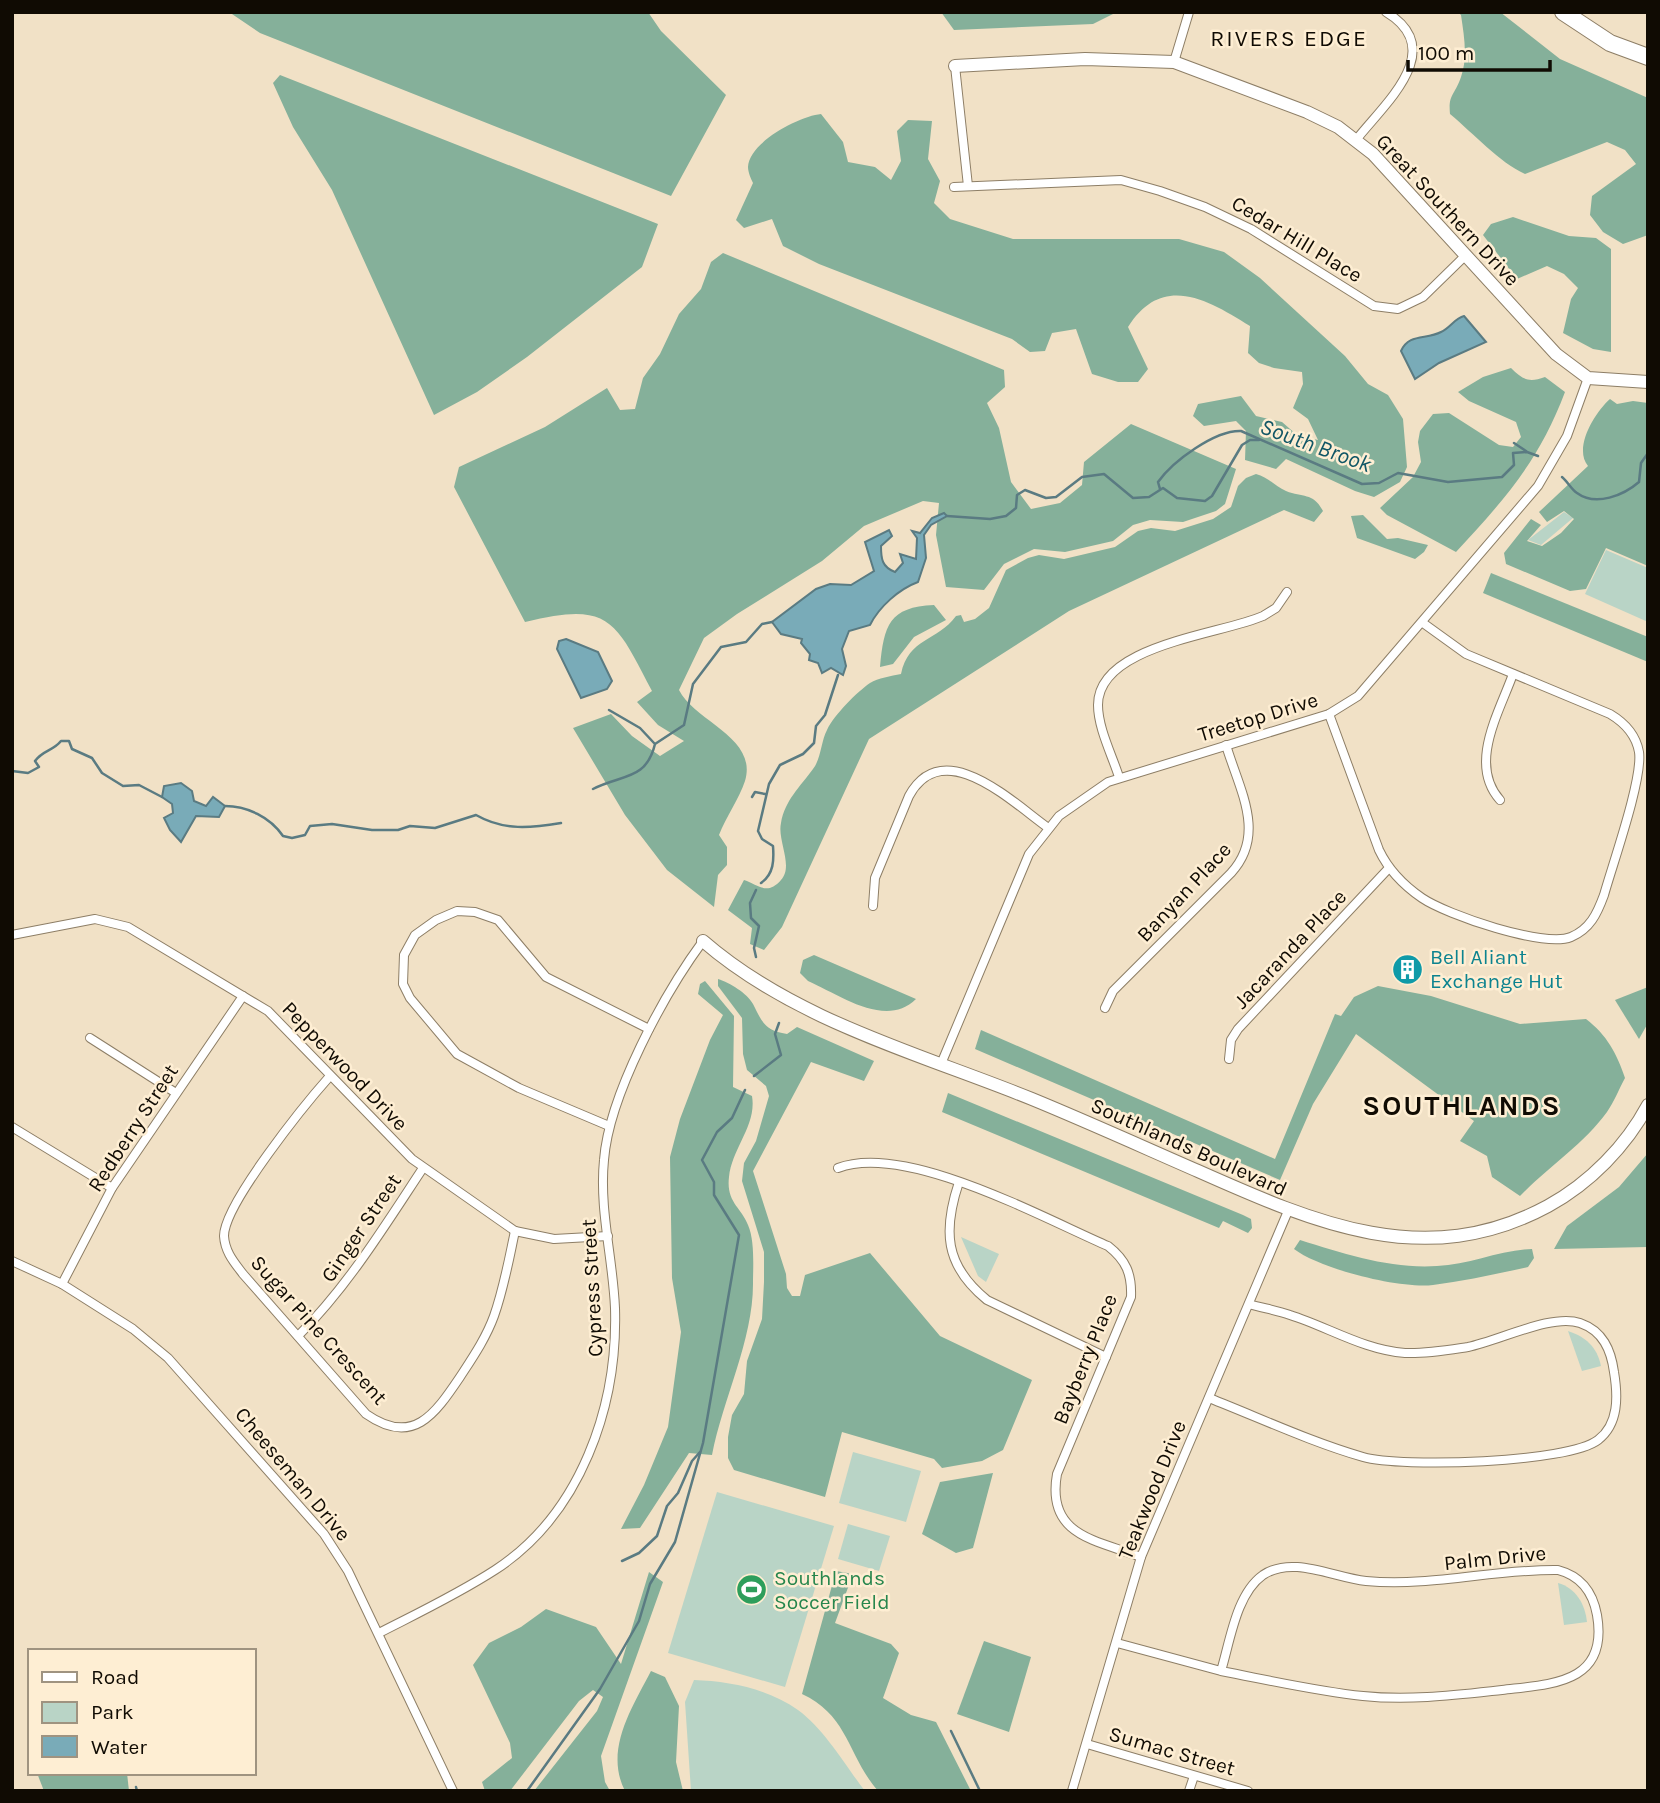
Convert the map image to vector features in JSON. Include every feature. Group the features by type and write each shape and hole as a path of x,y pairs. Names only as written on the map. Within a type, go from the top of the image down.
{"highway":[{"path":"1563,12 1593,33 1644,55"}],"main road":[{"name":"Great Southern Drive","path":"955,66 1085,59 1174,62 1307,112 1356,140 1373,154 1544,343 1588,378"},
{"path":"1588,378 1648,382"},
{"name":"Southlands Boulevard","path":"703,941 756,980 797,1003 1067,1114 1288,1211 1379,1236 1409,1239 1468,1235 1499,1227 1539,1211 1583,1182 1624,1142 1648,1105"}],"street":[{"path":"1174,62 1189,12"},
{"path":"1356,140 1402,85 1411,69 1413,53 1406,32 1386,12"},
{"path":"955,66 968,186"},
{"name":"Cedar Hill Place","path":"954,187 1121,180 1160,191 1205,207 1251,229 1374,306 1398,309 1423,297 1465,256"},
{"name":"Treetop Drive","path":"941,1064 1022,868 1047,827 1083,796 1119,777 1329,714 1358,696 1423,623 1545,476 1567,436 1588,378"},
{"path":"1119,777 1098,706 1100,692 1110,672 1134,656 1256,619 1276,608 1287,592"},
{"path":"1329,714 1389,869 1408,888 1437,906 1551,940 1570,937 1593,920 1604,895 1635,781 1639,759 1636,743 1628,728 1610,714 1454,648 1423,623"},
{"path":"1500,800 1492,791 1484,767 1490,738 1513,674"},
{"name":"Banyan Place","path":"1105,1008 1113,991 1231,873 1247,852 1250,824 1226,745"},
{"path":"873,906 872,891 877,874 909,796 914,788 931,775 952,771 970,774 1047,827"},
{"name":"Jacaranda Place","path":"1229,1059 1230,1045 1238,1029 1389,869"},
{"path":"609,1126 519,1088 457,1054 410,998 402,984 404,955 415,935 436,920 457,911 475,912 498,920 546,977 649,1029"},
{"name":"Pepperwood Drive","path":"12,935 95,919 128,927 268,1011 423,1168 514,1231 554,1239 608,1236"},
{"name":"Cypress Street","path":"379,1633 497,1569 540,1532 576,1478 593,1446 611,1385 615,1306 603,1179 609,1126 649,1029 703,941"},
{"name":"Redberry Street","path":"62,1284 112,1188 243,996"},
{"path":"90,1038 176,1093"},
{"name":"Sugar Pine Crescent","path":"330,1076 299,1111 226,1225 226,1251 366,1413 391,1427 414,1426 430,1417 444,1402 486,1337 501,1294 514,1231"},
{"path":"12,1127 112,1188"},
{"name":"Bayberry Place","path":"838,1168 854,1162 932,1172 1108,1246 1121,1256 1132,1281 1131,1297 1057,1474 1055,1497 1061,1517 1075,1532 1141,1557"},
{"name":"Ginger Street","path":"298,1336 330,1304 357,1269 423,1168"},
{"path":"959,1182 947,1228 957,1262 974,1289 987,1300 1106,1357"},
{"name":"Teakwood Drive","path":"1072,1791 1141,1557 1288,1211"},
{"name":"Cheeseman Drive","path":"12,1261 62,1284 133,1329 168,1358 324,1534 348,1571 453,1791"},
{"path":"1209,1398 1364,1458 1416,1464 1458,1464 1576,1449 1598,1440 1613,1420 1616,1383 1609,1350 1596,1331 1578,1322 1558,1320 1492,1342 1407,1353 1369,1345 1290,1315 1249,1304"},
{"name":"Palm Drive","path":"1117,1643 1221,1671 1320,1690 1391,1698 1446,1696 1561,1683 1574,1677 1591,1659 1599,1637 1598,1618 1594,1599 1583,1584 1569,1573 1558,1570 1414,1583 1363,1581 1285,1566 1271,1570 1252,1585 1244,1599 1221,1671"},
{"name":"Sumac Street","path":"1087,1744 1248,1791"},
{"path":"1189,1791 1194,1776"}],"green space":[{"path":"229,12 648,12 661,31 726,95 671,196 260,33"},
{"path":"941,12 1117,12 1093,24 954,30"},
{"path":"1458,12 1500,12 1560,59 1648,98 1648,235 1623,244 1603,232 1590,215 1592,196 1636,164 1625,150 1607,142 1525,174 1496,155 1450,114 1451,98 1461,77 1464,62 1465,46 1461,15"},
{"path":"280,75 658,224 642,267 527,357 477,392 434,415 332,190 293,127 273,83"},
{"path":"821,114 843,142 848,162 875,167 891,180 901,161 897,131 908,120 932,121 928,159 940,181 934,203 950,219 1013,239 1179,239 1224,252 1260,278 1345,356 1368,384 1388,395 1403,419 1407,467 1400,482 1374,497 1286,459 1276,469 1245,460 1246,431 1236,421 1204,426 1193,416 1198,404 1241,396 1256,416 1282,422 1297,435 1318,440 1308,419 1293,408 1303,384 1302,372 1259,363 1248,353 1250,326 1201,300 1170,296 1155,300 1141,310 1128,327 1148,369 1138,382 1118,382 1092,374 1076,329 1052,333 1045,351 1030,352 1012,339 819,264 783,246 772,219 744,228 736,220 753,183 748,167 757,148 789,125"},
{"path":"1513,217 1569,236 1596,238 1611,249 1611,352 1593,349 1563,333 1571,299 1578,288 1564,274 1547,266 1517,279 1483,235 1491,224"},
{"path":"723,253 1004,370 1005,387 987,403 999,428 1011,482 1031,509 1060,503 1082,485 1084,462 1131,424 1236,469 1225,504 1216,511 1183,522 1150,520 1133,525 1113,541 1065,552 1034,549 1004,564 984,590 946,587 936,535 939,503 923,501 864,526 822,561 704,638 679,690 698,712 734,741 747,766 745,781 719,835 727,847 727,865 718,875 714,907 667,870 625,815 573,728 611,714 632,736 660,756 684,741 658,725 637,702 652,691 628,647 618,632 593,616 553,616 525,622 454,487 459,467 545,427 607,388 620,410 635,409 643,378 660,354 679,314 701,289 711,262"},
{"path":"1511,368 1526,379 1545,377 1565,392 1532,459 1490,514 1456,552 1387,515 1380,508 1413,477 1421,462 1418,442 1420,431 1433,414 1449,413 1499,445 1513,447 1521,437 1516,422 1469,401 1458,392 1483,377"},
{"path":"1610,399 1617,404 1633,401 1648,403 1648,566 1606,548 1586,589 1570,591 1506,564 1504,553 1531,519 1541,525 1527,541 1542,546 1561,533 1574,519 1564,511 1547,522 1539,512 1588,466 1584,458 1584,440 1592,421"},
{"path":"1256,474 1286,491 1311,498 1323,511 1314,522 1284,510 1069,611 869,739 782,927 764,950 750,944 752,928 728,910 744,880 767,888 776,885 785,874 786,860 780,830 786,807 816,765 830,724 859,692 873,681 901,674 910,653 941,631 956,616 961,615 964,622 975,619 989,608 1006,570 1039,555 1064,559 1115,547 1138,531 1151,528 1175,531 1213,519 1231,507 1238,486 1246,478"},
{"path":"1564,512 1573,518 1541,545 1528,540"},
{"path":"1363,515 1387,539 1398,538 1428,545 1415,559 1357,538 1351,516"},
{"path":"1606,550 1648,568 1648,622 1585,594"},
{"path":"1491,573 1648,637 1648,662 1483,593"},
{"path":"934,605 946,620 914,637 893,664 880,667 887,629 898,614"},
{"path":"814,955 916,999 891,1011 863,1007 848,1001 808,981 800,973 803,960"},
{"path":"718,979 747,996 769,1028 787,1034 797,1027 874,1061 864,1081 811,1062 753,1171 786,1274 787,1288 792,1296 800,1296 805,1275 870,1253 940,1336 1032,1380 1003,1450 982,1461 942,1468 934,1459 842,1432 825,1497 734,1470 728,1458 728,1437 732,1415 744,1394 747,1361 762,1319 764,1282 764,1252 742,1181 744,1163 756,1141 769,1096 766,1086 747,1070 743,1054 742,1018 718,986"},
{"path":"705,981 734,1016 733,1087 752,1096 751,1117 731,1166 729,1186 752,1239 752,1305 743,1348 712,1455 689,1453 640,1528 621,1529 644,1485 668,1427 681,1332 672,1278 670,1157 680,1119 710,1040 723,1015 698,994 700,984"},
{"path":"1378,986 1431,996 1520,1024 1586,1019 1610,1046 1625,1078 1610,1108 1598,1124 1520,1196 1492,1177 1487,1156 1460,1141 1474,1121 1356,1034 1313,1104 1280,1180 975,1049 981,1030 1275,1159 1335,1014 1341,1016 1354,997"},
{"path":"1648,987 1648,1023 1639,1039 1615,1000"},
{"path":"948,1093 1243,1215 1251,1219 1252,1228 1248,1233 1223,1221 1219,1228 942,1112"},
{"path":"1648,1153 1648,1247 1554,1249 1567,1226 1619,1187"},
{"path":"961,1237 999,1254 986,1282 978,1276"},
{"path":"1300,1240 1368,1259 1402,1265 1449,1265 1532,1249 1534,1258 1528,1267 1457,1281 1433,1285 1401,1284 1322,1264 1294,1249"},
{"path":"1568,1331 1590,1344 1597,1353 1601,1366 1582,1371"},
{"path":"853,1452 921,1471 906,1522 839,1503"},
{"path":"993,1473 973,1548 956,1553 922,1534 940,1482"},
{"name":"Southlands Soccer Field","path":"717,1492 834,1526 785,1687 668,1653"},
{"path":"848,1524 890,1536 879,1571 838,1559"},
{"path":"836,1571 853,1574 835,1623 891,1644 899,1653 883,1698 911,1715 936,1722 971,1791 878,1791 839,1725 829,1713 802,1694"},
{"path":"649,1572 663,1582 601,1756 605,1782 610,1791 534,1791 597,1711 603,1697 593,1690 579,1701 510,1791 485,1791 482,1782 512,1758 510,1743 473,1665 489,1643 521,1627 546,1609 596,1627 621,1664"},
{"path":"1558,1583 1575,1593 1584,1609 1587,1622 1564,1625"},
{"path":"984,1641 1031,1657 1009,1732 957,1714"},
{"path":"651,1671 665,1677 679,1706 676,1762 683,1791 625,1791 619,1776 619,1745 623,1730"},
{"path":"694,1680 721,1682 762,1692 798,1710 826,1738 865,1791 691,1791 685,1702"},
{"path":"38,1775 127,1775 129,1791 44,1791"}],"water":[{"path":"1464,316 1486,342 1439,363 1415,379 1401,351 1404,345 1413,339 1441,332"},
{"path":"944,513 947,516 931,525 924,535 926,558 918,582 890,599 870,625 849,631 842,649 846,666 843,675 831,668 822,673 818,663 809,660 810,654 801,643 802,639 781,634 772,622 816,589 830,584 851,585 874,571 865,542 889,530 892,536 881,546 885,565 895,572 903,563 900,554 916,559 917,538 912,531 920,533 932,518"},
{"path":"566,639 598,652 612,681 607,689 581,698 557,649 559,641"},
{"path":"181,783 192,791 194,801 206,806 213,797 225,806 219,817 196,816 181,842 164,818 173,813 172,804 162,797 164,786"}],"waterway":[{"name":"South Brook","path":"1160,489 1158,482 1195,448 1219,436 1241,431 1362,484 1379,483 1398,473 1448,482 1502,477 1514,465 1513,453 1527,452 1538,456"},
{"path":"947,516 990,519 1006,516 1016,508 1017,495 1025,490 1046,498 1056,497 1082,477 1104,474 1133,498 1149,497 1163,488 1177,498 1205,501 1212,496 1242,445 1250,440 1259,440"},
{"path":"1514,443 1526,451"},
{"name":"South Brook","path":"1562,477 1585,497 1610,498 1639,482 1641,463 1648,453"},
{"name":"South Brook","path":"593,789 632,775 646,765 655,744 684,725 693,684 721,647 746,642 762,624 772,622"},
{"path":"761,883 771,871 773,861 773,846 762,839 758,831 769,784 780,765 803,754 814,743 816,726 825,715 838,675"},
{"path":"609,710 640,728 654,743"},
{"name":"South Brook","path":"12,771 28,773 39,767 35,761 41,755 61,741 69,741 72,749 92,758 102,773 123,786 139,785 162,797"},
{"path":"752,797 755,792 765,794"},
{"name":"South Brook","path":"225,806 242,808 257,814 272,823 283,836 292,838 305,835 310,826 332,824 372,830 398,830 410,826 435,828 476,815 507,826 561,823"},
{"path":"756,890 750,903 751,918 759,926 754,948 756,957"},
{"path":"754,1076 781,1055 775,1034 779,1023"},
{"path":"527,1791 600,1689 639,1621 650,1584 675,1542 703,1443 739,1235 714,1195 714,1182 702,1160 717,1132 732,1118 745,1090"},
{"path":"622,1561 639,1553 657,1536 667,1506 678,1493 692,1461 700,1452"},
{"path":"951,1731 980,1791"},
{"path":"136,1787 137,1791"}],"place":[{"name":"Bell Aliant Exchange Hut","path":"1407,969"},
{"name":"Southlands Soccer Field","path":"751,1590"}],"district":[{"name":"RIVERS EDGE","path":"1289,38"},
{"name":"SOUTHLANDS","path":"1462,1105"}]}
